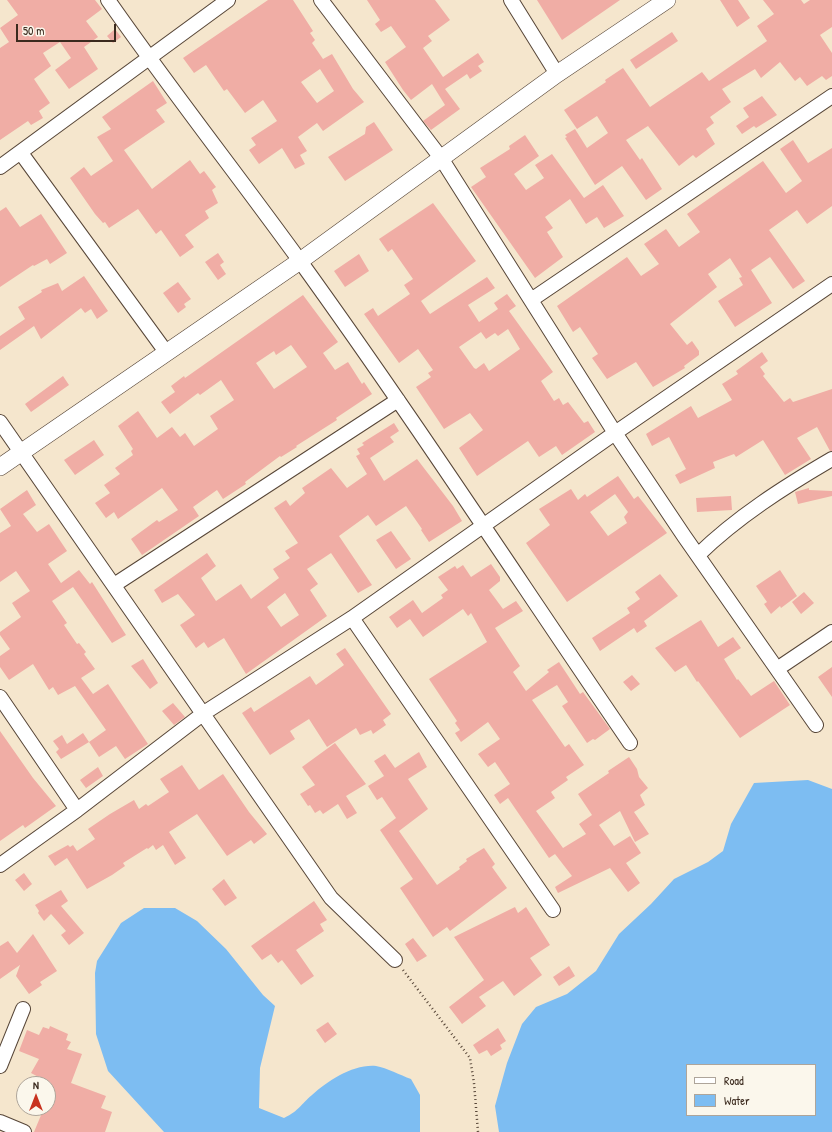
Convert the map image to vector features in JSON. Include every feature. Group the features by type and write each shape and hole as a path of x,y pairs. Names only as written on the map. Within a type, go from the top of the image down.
{"street":[{"path":"108,0 148,57 300,261 398,400 630,743"},
{"path":"0,167 21,153 148,57 228,0"},
{"path":"321,0 441,158 615,433 816,725"},
{"path":"511,0 557,74"},
{"path":"0,467 300,261 557,74 667,0"},
{"path":"531,300 832,96"},
{"path":"21,153 166,352"},
{"path":"0,865 78,810 204,713 352,618 615,433 832,284"},
{"path":"114,585 398,400"},
{"path":"0,422 204,713 331,898 396,960"},
{"path":"698,555 741,518 804,476 832,460"},
{"path":"352,618 553,910"},
{"path":"777,669 832,632"},
{"path":"0,697 78,810"},
{"path":"0,1066 23,1009"},
{"path":"0,1122 24,1132"}],"path":[{"path":"396,960 470,1058 478,1132"}],"water":[{"path":"808,780 832,789 832,1132 499,1132 495,1106 507,1063 522,1024 536,1007 567,994 596,971 619,934 651,904 674,879 708,862 723,851 731,824 754,783"},
{"path":"144,908 175,908 197,921 226,949 263,995 275,1006 260,1068 259,1108 284,1118 297,1110 318,1090 341,1074 367,1066 376,1066 411,1079 420,1095 420,1132 164,1132 108,1071 96,1034 95,973 97,961 121,923"}],"building":[{"path":"7,0 95,0 102,9 86,21 98,37 84,47 98,69 69,89 55,70 71,58 60,42 43,53 51,66 34,79 50,103 39,111 43,118 31,125 28,121 0,140 0,48 9,42 0,28 18,15"},
{"path":"268,0 293,0 313,31 310,33 315,40 312,43 323,59 332,54 353,89 364,102 323,131 317,123 298,137 307,151 300,155 305,164 295,169 282,148 259,164 249,150 256,145 251,138 277,121 263,100 245,113 227,89 224,91 206,65 194,73 183,58","holes":["320,69 334,91 317,103 301,82"]},
{"path":"367,0 435,0 450,20 428,36 432,41 423,48 443,77 478,53 484,62 478,66 482,71 470,79 467,74 445,89 460,109 431,130 423,121 445,105 432,84 411,100 403,90 385,62 406,47 391,26 381,32 375,24 380,20"},
{"path":"537,0 620,0 562,40"},
{"path":"720,0 738,0 750,18 737,27"},
{"path":"763,0 801,0 804,4 810,0 832,0 832,27 820,35 832,53 832,76 826,80 822,76 807,86 800,77 795,81 780,62 761,78 755,69 722,89 731,102 710,117 714,123 706,129 715,144 696,158 693,155 679,166 648,126 626,140 640,160 642,158 662,189 646,200 622,166 595,185 565,138 567,137 565,135 575,129 587,148 608,133 597,116 577,129 564,110 606,82 605,80 623,68 650,107 702,72 709,81 767,41 757,26 774,14"},
{"path":"115,29 121,37 113,43 107,36"},
{"path":"672,32 678,41 636,69 630,60"},
{"path":"153,81 167,103 156,110 165,122 124,150 152,189 190,160 200,174 204,171 216,187 212,190 218,203 205,211 209,218 185,235 194,247 180,257 161,230 156,234 138,209 109,228 105,222 103,223 95,214 70,178 84,167 91,176 113,161 97,137 111,129 102,117"},
{"path":"762,96 777,115 756,128 754,126 742,134 736,126 749,117 743,108"},
{"path":"374,122 393,150 345,181 328,157 365,134 366,127"},
{"path":"525,135 539,156 514,174 526,190 544,178 535,165 552,154 584,198 603,185 624,216 604,228 597,217 586,224 570,199 545,217 553,228 547,232 563,257 535,278 471,187 486,177 480,168 510,149 509,146"},
{"path":"793,140 808,163 832,148 832,206 807,224 797,210 769,230 805,281 793,289 770,257 751,270 772,303 735,327 718,301 743,285 739,278 742,277 730,258 708,274 717,287 670,324 687,345 692,341 699,351 699,355 684,366 685,368 653,387 636,362 607,379 592,358 598,354 580,327 573,332 557,306 627,257 641,276 659,264 644,244 666,229 679,247 700,232 687,214 763,161 786,193 802,181 780,149"},
{"path":"433,203 476,261 421,301 430,314 487,277 495,288 468,305 479,322 498,309 494,303 507,294 516,306 509,311 553,372 541,381 554,401 559,398 563,405 568,402 584,423 588,421 595,432 562,455 556,446 539,457 528,441 477,476 459,448 483,430 470,413 444,429 416,387 431,377 428,373 433,370 418,349 399,363 364,314 373,308 378,316 410,294 404,285 413,279 392,249 388,252 379,239","holes":["508,329 520,349 489,371 484,363 476,369 474,368 459,347 481,332 486,339 495,333 498,336"]},
{"path":"6,207 20,227 41,214 67,253 50,264 47,259 34,266 33,265 0,287 0,211"},
{"path":"218,253 224,262 220,265 226,274 218,280 205,262"},
{"path":"359,254 369,271 345,287 334,271"},
{"path":"84,276 108,311 97,319 91,309 85,313 81,308 41,339 34,326 0,350 0,336 25,319 18,307 42,292 41,290 58,283 62,291"},
{"path":"178,282 191,299 184,304 186,307 178,313 163,293"},
{"path":"303,295 338,342 323,353 335,370 348,362 362,384 364,382 372,394 336,418 337,420 296,446 297,447 281,457 280,456 245,482 246,484 223,499 217,490 193,507 199,516 142,555 131,539 157,520 159,522 178,510 162,488 118,519 114,512 106,518 95,503 110,493 104,485 120,474 115,468 133,455 131,451 133,449 118,426 138,411 157,438 172,427 180,437 185,433 194,446 218,429 210,416 234,400 221,380 200,395 198,393 170,414 161,402 175,392 171,386 184,376 185,378","holes":["291,345 307,367 274,389 256,363 274,351 276,355"]},
{"path":"762,352 768,361 760,367 765,374 763,376 784,402 790,398 793,402 832,389 832,451 830,451 817,427 797,438 811,459 785,475 763,440 736,457 734,454 713,462 715,468 680,484 675,475 686,469 669,437 652,446 646,434 691,406 698,418 732,400 722,384 738,374 736,371"},
{"path":"63,376 69,385 31,412 25,404"},
{"path":"394,423 399,431 390,437 394,442 370,458 384,481 417,459 453,506 462,521 429,542 406,506 376,526 368,515 339,536 372,585 358,593 331,553 307,569 318,584 310,590 327,616 246,674 224,638 208,648 204,642 196,648 180,625 195,615 178,594 162,603 154,590 207,553 216,566 201,578 216,601 241,584 251,599 279,578 273,569 290,558 285,551 298,543 274,508 286,500 290,506 305,493 302,488 331,468 347,488 367,474 356,456 360,454 357,449 364,445 362,443","holes":["285,593 299,615 281,627 267,607"]},
{"path":"94,440 104,455 75,475 64,460"},
{"path":"618,476 634,499 638,496 667,533 567,602 526,543 550,525 539,509 571,489 578,500 585,494 587,497","holes":["615,494 628,512 624,517 627,523 608,536 590,512"]},
{"path":"809,488 809,490 832,491 832,496 798,504 795,492"},
{"path":"27,490 36,505 23,514 37,532 49,524 67,551 48,564 61,583 79,570 90,584 92,582 126,635 112,643 73,587 52,601 67,623 64,625 77,644 79,643 86,652 84,654 95,669 81,678 93,694 108,684 148,744 125,759 116,746 99,757 89,742 106,730 75,686 58,695 53,687 49,690 33,664 9,680 0,667 0,656 10,649 0,635 0,632 21,617 12,603 30,591 16,571 0,582 0,533 11,526 0,509"},
{"path":"731,496 732,510 697,512 696,498"},
{"path":"391,531 411,559 396,569 376,540"},
{"path":"491,564 500,577 500,581 489,590 503,609 516,601 523,611 495,628 520,666 513,672 526,691 549,672 547,670 559,662 580,694 583,692 610,729 595,740 593,739 587,743 562,706 568,702 557,685 532,700 565,747 569,744 584,765 566,777 568,780 551,792 555,798 536,811 563,848 586,834 579,824 592,815 578,794 609,773 608,771 629,757 637,769 639,777 648,788 640,795 645,805 634,812 649,834 635,842 620,811 599,825 614,846 630,836 641,853 626,863 640,883 628,892 610,868 558,893 555,887 572,876 555,854 549,858 508,798 500,804 494,795 510,784 495,762 488,767 478,754 500,739 488,722 461,742 455,733 460,730 455,723 457,721 429,679 487,642 471,613 468,616 463,609 423,637 410,619 397,628 389,617 413,600 422,613 443,598 441,595 448,590 438,577 455,566 457,569 463,565 471,577"},
{"path":"780,570 797,596 781,608 780,606 771,614 764,604 767,602 756,586"},
{"path":"660,574 678,596 644,621 647,626 637,633 634,628 600,651 592,638 630,613 627,608 640,599 635,592"},
{"path":"804,592 814,603 801,614 792,602"},
{"path":"701,620 718,647 733,637 741,648 724,659 737,680 738,679 751,696 774,681 790,705 740,738 698,681 697,682 686,665 675,672 655,648"},
{"path":"345,648 391,714 383,720 386,725 373,734 371,730 360,735 356,728 327,747 309,719 290,731 295,739 270,755 242,713 251,707 254,712 310,676 316,685 344,665 336,654"},
{"path":"143,659 158,683 150,689 131,666"},
{"path":"832,667 832,697 818,677"},
{"path":"632,675 640,684 631,691 623,682"},
{"path":"173,703 185,717 174,725 162,711"},
{"path":"0,731 33,778 56,806 25,828 23,825 0,841"},
{"path":"83,733 89,742 61,759 56,752 59,749 53,741 62,735 67,744"},
{"path":"335,743 366,784 346,796 357,813 347,819 338,804 323,814 320,810 315,813 300,794 315,785 302,767"},
{"path":"419,752 427,767 408,779 428,809 399,831 437,885 460,869 459,867 467,861 466,859 484,848 495,864 492,867 507,888 450,931 447,927 433,937 400,888 413,879 380,830 396,818 382,797 377,800 368,786 384,776 374,761 385,754 395,768"},
{"path":"182,765 199,790 223,774 249,812 267,834 254,844 251,840 227,856 197,814 169,832 186,858 175,865 163,845 156,850 153,845 123,863 125,866 112,875 87,889 67,858 55,866 48,856 68,845 70,847 73,845 77,851 95,839 88,829 110,814 134,800 139,809 146,804 148,806 169,792 160,779"},
{"path":"98,767 103,776 86,788 80,780"},
{"path":"24,873 32,884 24,891 15,880"},
{"path":"224,879 237,898 225,906 212,889"},
{"path":"61,890 68,901 61,906 84,933 69,945 61,935 66,931 51,914 44,921 38,913 39,911 35,905"},
{"path":"314,901 327,920 320,924 324,931 296,950 314,976 301,985 282,960 278,963 271,954 262,960 251,946"},
{"path":"515,907 518,913 526,907 550,945 530,958 542,975 514,996 503,981 479,997 486,1006 462,1024 449,1007 484,980 454,937"},
{"path":"33,934 57,971 40,982 42,985 29,994 16,976 20,965 0,979 0,946 8,941 17,953"},
{"path":"413,938 427,956 417,962 405,944"},
{"path":"569,966 575,976 559,986 553,977"},
{"path":"328,1022 337,1034 325,1043 316,1030"},
{"path":"50,1026 68,1034 66,1040 71,1042 67,1049 82,1054 71,1083 106,1096 101,1108 112,1112 105,1132 34,1132 41,1116 56,1116 56,1076 37,1076 31,1073 39,1059 19,1051 27,1030 39,1035 43,1027 49,1029"},
{"path":"498,1028 506,1041 500,1045 502,1049 491,1056 487,1050 479,1054 473,1045"}]}
